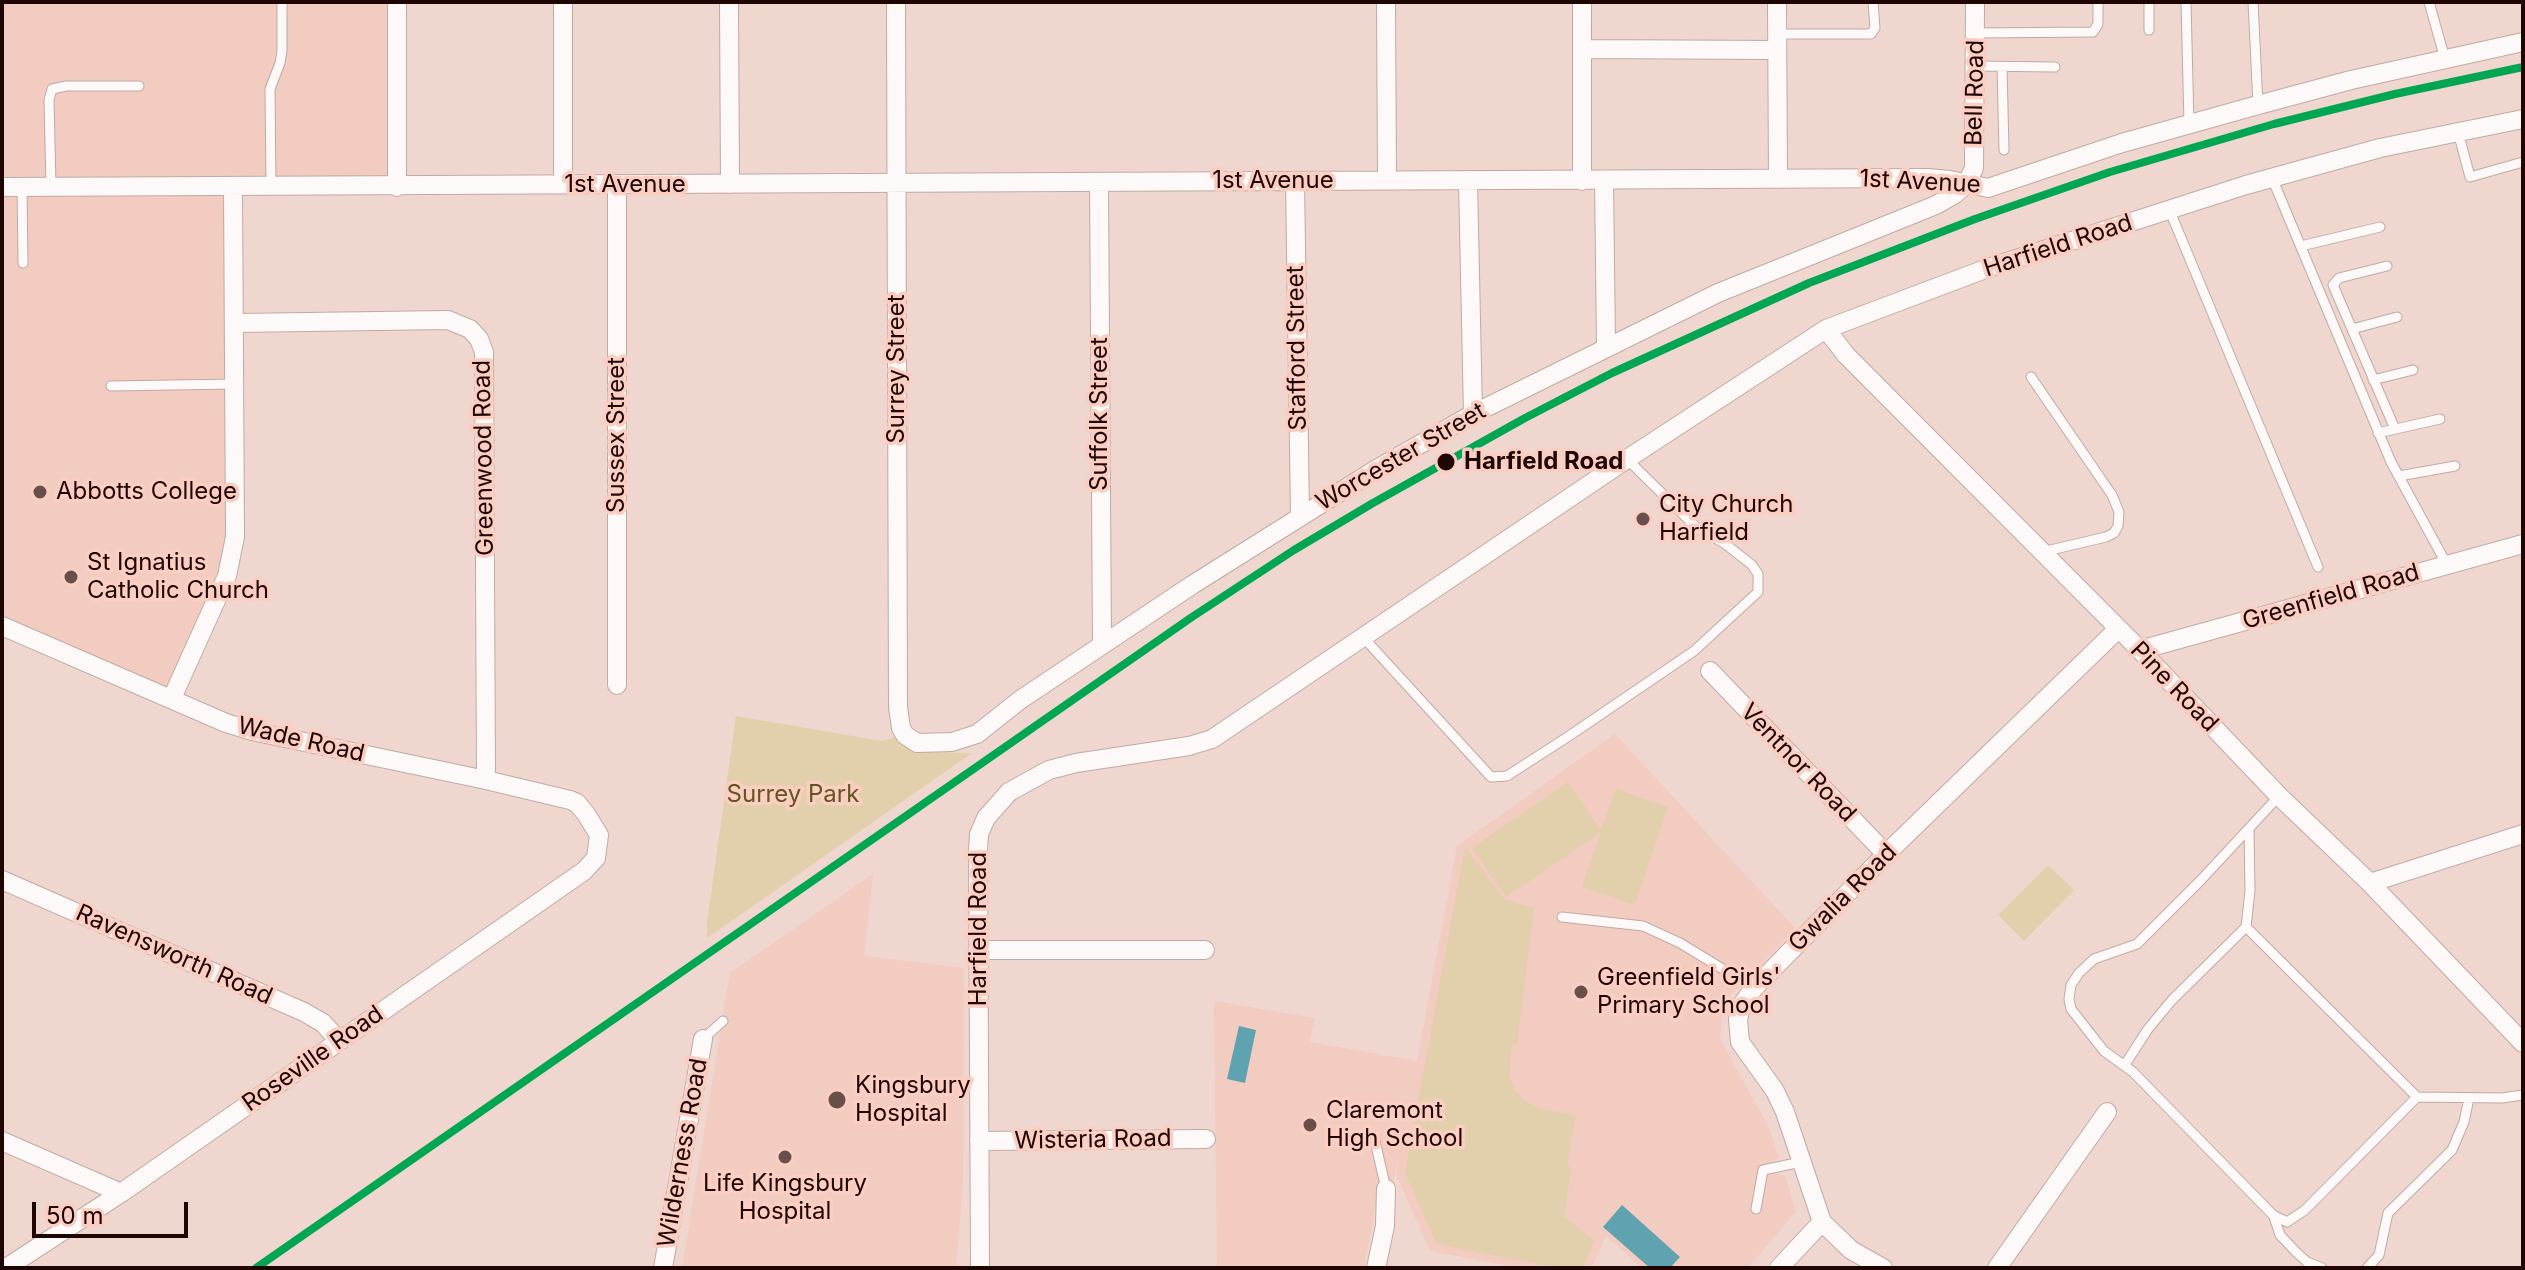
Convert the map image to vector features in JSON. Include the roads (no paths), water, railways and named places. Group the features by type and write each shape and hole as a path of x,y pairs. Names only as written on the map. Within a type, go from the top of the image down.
{"street":[{"path":"397,2 397,187"},
{"path":"563,2 563,184"},
{"path":"729,2 730,184"},
{"name":"Surrey Street","path":"896,2 898,707 899,723 905,735"},
{"path":"1386,2 1387,181"},
{"path":"1582,2 1582,181"},
{"path":"1777,2 1778,179"},
{"name":"Bell Road","path":"1967,183 1974,168 1975,2"},
{"path":"1582,49 1777,42"},
{"name":"1st Avenue","path":"2,187 1928,178 1988,188 2122,143 2258,105 2523,42"},
{"name":"Harfield Road","path":"980,1268 979,834 986,818 1009,792 1049,770 1189,746 1212,739 1826,329 1974,273 2169,209 2380,148 2523,119"},
{"path":"1604,180 1606,347"},
{"name":"Stafford Street","path":"1295,181 1300,515"},
{"path":"1468,181 1473,414"},
{"name":"Suffolk Street","path":"1099,182 1102,645"},
{"name":"Worcester Street","path":"905,735 917,743 966,739 1300,515 1473,414 1718,293 1936,205 1967,183"},
{"name":"Sussex Street","path":"617,185 617,685"},
{"path":"172,698 227,576 235,537 233,187"},
{"name":"Greenwood Road","path":"236,323 448,320 470,329 479,339 484,352 486,780"},
{"name":"Pine Road","path":"1826,329 1846,355 2140,650 2279,796 2370,883 2523,1043"},
{"name":"Greenfield Road","path":"2140,650 2523,544"},
{"name":"Wade Road","path":"2,626 252,731 486,780 577,803 599,835"},
{"name":"Gwalia Road","path":"1822,1222 1775,1091 1740,1042 1738,1020 1741,1006 1754,988 1886,854 2118,629"},
{"name":"Ventnor Road","path":"1710,671 1886,854"},
{"path":"2370,883 2523,834"},
{"name":"Roseville Road","path":"6,1268 121,1193 584,871 596,858 599,835"},
{"name":"Ravensworth Road","path":"2,880 304,1012 323,1023 339,1041"},
{"path":"978,950 1205,950"},
{"name":"Wilderness Road","path":"663,1268 703,1039"},
{"path":"1997,1268 2107,1112"},
{"name":"Wisteria Road","path":"979,1141 1206,1139"},
{"path":"2,1141 121,1193"},
{"path":"1376,1268 1385,1226 1386,1189"},
{"path":"1779,1268 1822,1222 1851,1250 1883,1268"}],"lane":[{"path":"271,187 270,89 282,51 282,2"},
{"path":"1777,42 1871,34 1875,28 1873,2"},
{"path":"1976,33 2093,32 2098,24 2098,2"},
{"path":"2149,2 2149,30"},
{"path":"2186,2 2189,124"},
{"path":"2253,2 2258,105"},
{"path":"2429,2 2445,59"},
{"path":"1976,66 2055,67"},
{"path":"2002,67 2004,150"},
{"path":"51,187 49,100 52,89 66,86 139,86"},
{"path":"2458,132 2470,177 2523,162"},
{"path":"2272,178 2378,433 2447,565"},
{"path":"22,187 23,263"},
{"path":"2169,209 2318,567"},
{"path":"2301,246 2380,227"},
{"path":"2387,266 2334,281 2334,290 2395,429"},
{"path":"2352,329 2397,317"},
{"path":"2373,380 2413,370"},
{"path":"2031,377 2112,495 2119,512 2114,533 2042,552"},
{"path":"111,386 235,384"},
{"path":"2378,433 2440,419"},
{"path":"1363,637 1491,777 1507,776 1569,736 1694,651 1758,592 1758,574 1752,565 1724,543 1697,528 1627,459"},
{"path":"2399,476 2455,466"},
{"path":"2279,796 2137,944 2094,959 2079,973 2071,985 2071,1009 2104,1051 2133,1072 2273,1215 2287,1222 2294,1219 2417,1097"},
{"path":"2124,1066 2172,1000 2246,927 2250,891 2249,830"},
{"path":"1562,917 1643,926 1680,943 1754,988"},
{"path":"2246,927 2417,1097 2502,1098 2523,1095"},
{"path":"703,1039 723,1021"},
{"path":"2367,1268 2379,1255 2388,1213 2452,1150 2464,1122 2469,1098"},
{"path":"1375,1141 1386,1189"},
{"path":"1756,1209 1763,1170 1801,1162"},
{"path":"2273,1215 2280,1235 2307,1262 2322,1268"}],"water":[{"path":"1239,1026 1256,1030 1245,1083 1227,1079"},
{"path":"1622,1205 1680,1257 1670,1268 1650,1268 1603,1227"}],"place":[{"name":"Harfield Road","path":"1446,462"},
{"name":"Abbotts College","path":"40,492"},
{"name":"City Church Harfield","path":"1643,519"},
{"name":"St Ignatius Catholic Church","path":"71,577"},
{"name":"Greenfield Girls' Primary School","path":"1581,992"},
{"name":"Kingsbury Hospital","path":"837,1100"},
{"name":"Claremont High School","path":"1310,1125"},
{"name":"Life Kingsbury Hospital","path":"785,1157"}],"park label":[{"name":"Surrey Park","path":"793,795"}]}
